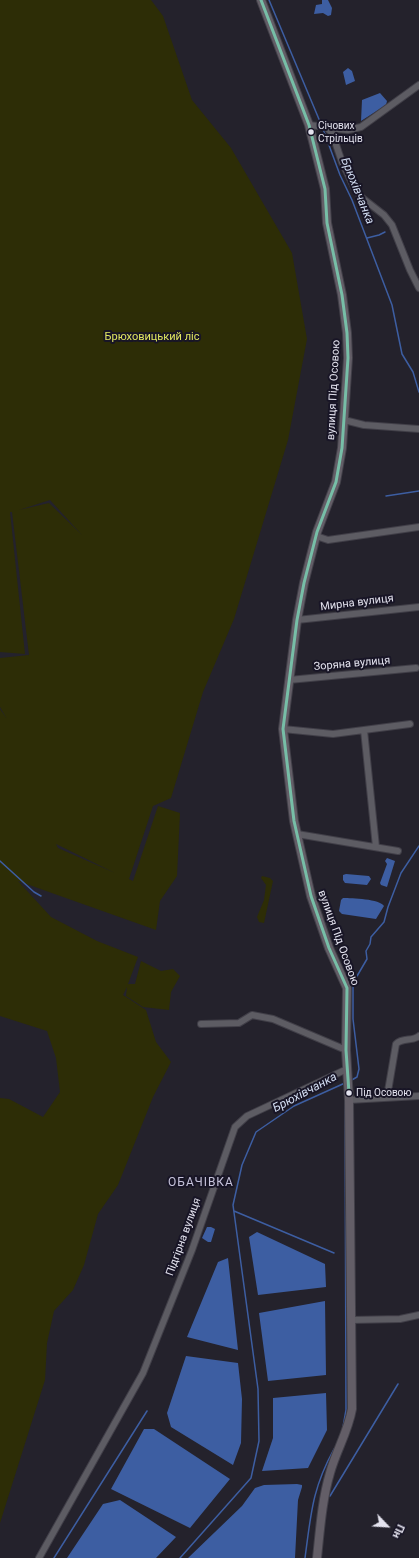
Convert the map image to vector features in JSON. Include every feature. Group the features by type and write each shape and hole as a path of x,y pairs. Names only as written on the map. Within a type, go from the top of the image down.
{"street":[{"name":"вулиця Під Осовою","path":"261,0 314,125 325,189 327,223 342,295 347,333 348,358 342,448 336,482 316,536 298,620 283,729 297,834 313,906 328,948 346,988 346,1050 349,1100"},
{"path":"314,125 348,130 361,127 419,85"},
{"path":"327,128 332,133 342,162 354,187 361,197 384,215 392,225 419,288"},
{"path":"344,420 364,425 419,430"},
{"path":"316,536 328,540 419,527"},
{"name":"Мирна вулиця","path":"298,620 419,607"},
{"name":"Зоряна вулиця","path":"289,680 416,668"},
{"path":"283,729 333,734 410,724"},
{"path":"364,730 376,847"},
{"path":"297,834 398,851"},
{"path":"201,1024 239,1023 252,1015 273,1019 346,1050"},
{"path":"387,1097 396,1044 403,1039 415,1039 419,1036"},
{"name":"Підгірна вулиця","path":"39,1558 138,1382 192,1250 235,1127 248,1116 347,1072"},
{"path":"316,1558 325,1493 330,1471 349,1425 352,1409 349,1100 419,1096"},
{"path":"351,1320 400,1319 419,1315"}],"green space":[{"name":"Брюховицький ліс","path":"0,0 151,0 163,16 192,100 231,148 292,253 307,339 288,440 234,619 203,692 171,798 153,806 129,879 133,881 158,806 180,813 177,876 160,901 156,930 18,881 51,917 97,941 138,957 128,984 135,984 141,961 161,971 173,969 180,976 171,992 169,1010 143,1007 126,996 127,987 123,995 146,1010 156,1042 171,1062 153,1097 118,1185 98,1214 84,1265 73,1290 54,1311 47,1343 45,1380 0,1523 0,1098 9,1099 43,1117 60,1092 56,1058 47,1031 0,1016 0,709 7,719 0,707 0,658 29,655 12,512 10,512 25,654 0,652","holes":["50,500 82,535 49,503 19,510","56,844 115,873 58,848"]},
{"path":"262,876 270,878 273,881 264,923 259,922 257,917 264,900 266,885 261,878"}],"water":[{"path":"322,0 328,0 332,8 331,15 328,16 323,13 314,14 316,5 322,4"},
{"path":"348,68 352,71 355,81 346,85 343,72"},
{"path":"380,93 387,101 386,105 361,121 362,100"},
{"path":"387,858 395,861 387,887 381,885 380,883 387,864 385,861"},
{"path":"343,875 369,876 371,879 367,885 345,883 343,880"},
{"path":"343,898 372,900 384,906 376,919 342,914 339,911 341,900"},
{"path":"207,1227 215,1229 211,1242 208,1242 202,1238"},
{"path":"257,1232 325,1264 326,1287 258,1295 249,1237"},
{"path":"228,1258 238,1350 187,1337 218,1262"},
{"path":"325,1301 326,1375 268,1381 259,1313"},
{"path":"186,1356 238,1363 242,1399 241,1443 233,1465 171,1427 167,1413"},
{"path":"326,1393 327,1430 308,1468 262,1471 273,1438 273,1398"},
{"path":"144,1429 154,1429 230,1479 190,1528 111,1489"},
{"path":"264,1485 302,1485 302,1487 298,1500 295,1558 188,1558 242,1506 255,1488"},
{"path":"120,1500 176,1537 156,1558 67,1558 103,1504"}],"waterway":[{"name":"Брюхівчанка","path":"269,0 321,124"},
{"name":"Брюхівчанка","path":"323,129 392,305 402,354 413,372 419,392"},
{"path":"367,238 385,232"},
{"path":"386,496 419,491"},
{"name":"Брюхівчанка","path":"350,1081 357,1077 359,1069 353,1019 353,983 367,959 366,951 370,944 371,937 384,922 401,873 419,846"},
{"path":"0,861 34,892 41,896"},
{"path":"180,1558 251,1478 259,1441 258,1389 233,1205 242,1165 256,1132 294,1106 345,1083"},
{"path":"343,1427 346,1410 345,1095"},
{"path":"234,1211 334,1253"},
{"path":"330,1496 398,1384"},
{"path":"54,1558 147,1411"},
{"path":"305,1558 311,1515 317,1489 334,1449"}],"transit line":[{"path":"261,0 309,125 325,189 327,223 342,295 347,333 348,358 342,448 336,482 317,532 304,583 297,620 283,729 294,821 311,896 329,948 347,988 346,1050 349,1093"}],"place":[{"name":"Січових Стрільців","path":"311,132"},
{"name":"Під Осовою","path":"349,1093"}],"district":[{"name":"ОБАЧІВКА","path":"201,1183"}]}
